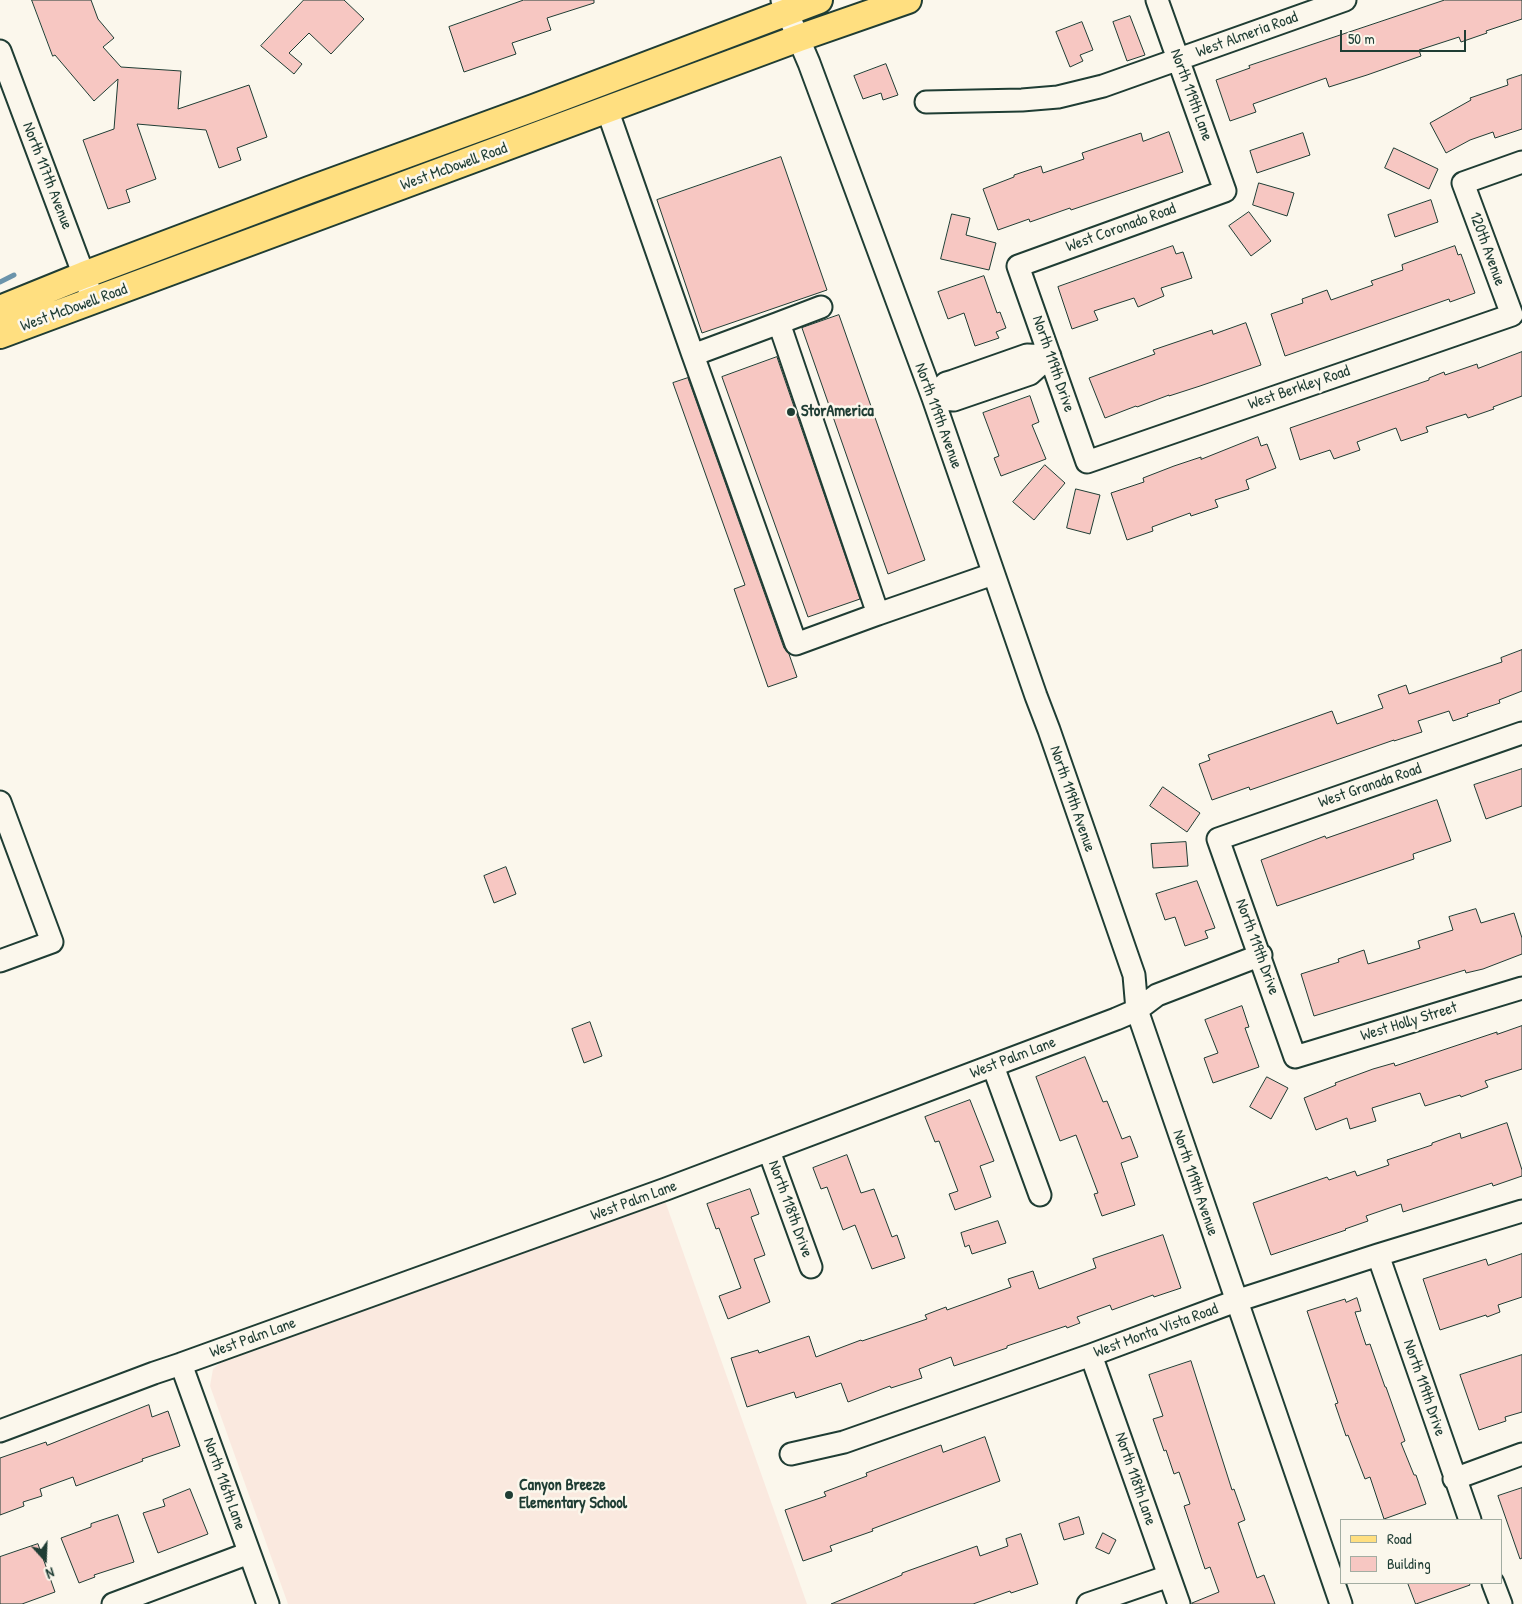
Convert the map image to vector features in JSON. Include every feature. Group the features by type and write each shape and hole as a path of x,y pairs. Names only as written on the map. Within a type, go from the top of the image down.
{"main road":[{"name":"West McDowell Road","path":"0,309 308,190 536,107 784,6 819,0"},
{"name":"West McDowell Road","path":"0,335 799,38 908,0"}],"street":[{"name":"North 119th Lane","path":"1157,0 1225,191"},
{"name":"West Almeria Road","path":"926,102 1022,100 1058,97 1103,86 1345,0"},
{"name":"North 119th Avenue","path":"784,6 799,38 933,398 993,574 1050,730 1134,975 1137,1010 1341,1604"},
{"name":"North 117th Avenue","path":"0,51 94,301"},
{"path":"607,109 796,644 993,574"},
{"name":"120th Avenue","path":"1512,315 1463,183 1522,162"},
{"name":"West Coronado Road","path":"1018,266 1225,191"},
{"name":"North 119th Drive","path":"1018,266 1087,462"},
{"path":"693,355 821,308"},
{"name":"West Berkley Road","path":"1087,462 1512,315"},
{"path":"778,323 878,614"},
{"path":"933,398 954,400 1030,374 1050,356"},
{"name":"West Granada Road","path":"1218,839 1522,733"},
{"path":"0,802 52,942 0,961"},
{"name":"North 119th Drive","path":"1218,839 1295,1056"},
{"name":"West Palm Lane","path":"0,1431 154,1372 181,1364 769,1151 1137,1010 1158,995 1261,956"},
{"name":"West Holly Street","path":"1295,1056 1522,988"},
{"path":"993,1066 1040,1195"},
{"name":"North 118th Drive","path":"769,1151 811,1267"},
{"name":"West Monta Vista Road","path":"791,1454 844,1442 1091,1355 1236,1301 1378,1254 1522,1211"},
{"name":"North 119th Drive","path":"1378,1254 1470,1519"},
{"name":"North 118th Lane","path":"1091,1355 1179,1604"},
{"name":"North 116th Lane","path":"181,1364 268,1604"},
{"path":"1454,1478 1522,1454"},
{"path":"113,1604 250,1553"},
{"path":"1088,1604 1169,1576"},
{"path":"1493,1584 1501,1604"}],"shaded area":[{"name":"Canyon Breeze Elementary School","path":"664,1198 807,1604 288,1604 210,1386 213,1369 220,1363"}],"building":[{"path":"32,0 91,0 98,19 114,38 103,47 121,67 181,71 178,109 249,85 267,137 237,148 241,160 219,168 206,130 137,124 156,179 126,190 130,202 108,209 83,140 114,129 118,79 94,101 55,55 53,56"},
{"path":"304,0 344,0 364,19 331,54 309,33 289,53 302,64 294,74 261,46"},
{"path":"524,0 594,0 594,3 547,18 551,30 512,43 516,54 464,72 449,27"},
{"path":"1445,0 1522,0 1522,19 1461,42 1459,37 1419,50 1421,56 1329,87 1326,78 1253,104 1256,112 1230,121 1216,80 1250,68 1249,66"},
{"path":"1130,16 1145,55 1127,61 1113,22"},
{"path":"1082,22 1093,50 1080,55 1083,61 1070,67 1056,32"},
{"path":"886,64 898,95 883,100 881,93 863,99 854,76"},
{"path":"1522,75 1522,129 1495,138 1493,132 1470,140 1446,153 1430,123 1471,100 1470,98 1508,85 1507,80"},
{"path":"1169,132 1183,172 1071,210 1070,208 1030,222 1029,219 998,230 983,189 1014,177 1014,175 1041,166 1043,173 1084,159 1082,153 1141,133 1143,141"},
{"path":"1303,133 1310,155 1257,173 1250,151"},
{"path":"1394,148 1438,169 1429,189 1385,168"},
{"path":"781,157 827,290 702,333 657,200"},
{"path":"1259,183 1294,193 1287,216 1253,205"},
{"path":"1431,200 1438,222 1395,237 1388,215"},
{"path":"1249,212 1271,241 1251,256 1229,226"},
{"path":"952,214 970,218 966,235 996,243 989,270 941,259"},
{"path":"1173,246 1176,254 1183,252 1192,278 1161,288 1164,296 1138,307 1134,298 1094,311 1098,320 1072,329 1058,287"},
{"path":"1455,246 1458,255 1461,254 1475,293 1450,302 1449,299 1285,356 1271,314 1303,303 1302,299 1327,290 1331,300 1373,285 1371,281 1403,270 1402,265"},
{"path":"984,276 997,313 1000,312 1006,328 996,332 999,338 975,346 964,313 948,319 938,292"},
{"path":"839,315 925,560 888,574 802,328"},
{"path":"1246,323 1261,365 1105,418 1089,378 1155,354 1153,350 1212,330 1213,334"},
{"path":"1522,352 1522,396 1468,418 1466,414 1426,427 1428,432 1401,441 1396,428 1357,442 1360,450 1334,459 1330,450 1300,460 1290,428 1429,380 1429,378 1444,372 1445,375 1477,364 1478,368"},
{"path":"777,357 860,599 808,617 722,377"},
{"path":"688,378 784,648 789,654 797,677 768,687 734,589 745,585 673,383"},
{"path":"1030,396 1039,422 1032,425 1046,459 1001,476 994,458 999,456 983,413"},
{"path":"1258,437 1261,446 1267,444 1276,468 1246,480 1249,489 1215,500 1218,507 1191,516 1190,513 1152,527 1153,531 1127,540 1111,493 1144,482 1143,478 1174,466 1201,457 1201,459"},
{"path":"1045,465 1065,483 1034,520 1013,502"},
{"path":"1076,489 1100,495 1090,534 1067,528"},
{"path":"1522,650 1522,691 1499,700 1500,703 1467,714 1468,716 1453,721 1449,711 1418,721 1422,732 1250,790 1249,787 1212,800 1199,764 1210,760 1208,755 1332,711 1337,724 1383,708 1378,695 1406,685 1409,694 1502,662 1501,658"},
{"path":"1522,769 1522,806 1486,819 1474,785"},
{"path":"1163,787 1200,813 1187,832 1150,806"},
{"path":"1437,800 1451,841 1413,854 1414,859 1277,906 1261,860 1325,836 1326,838"},
{"path":"1186,842 1188,866 1153,868 1151,844"},
{"path":"506,867 516,894 494,903 484,876"},
{"path":"1197,881 1215,928 1205,931 1208,938 1185,946 1175,917 1165,920 1156,894"},
{"path":"1476,909 1481,923 1514,913 1522,938 1522,954 1483,969 1466,973 1465,970 1314,1016 1301,974 1339,962 1338,959 1364,950 1368,964 1420,948 1418,941 1453,930 1449,917"},
{"path":"1242,1006 1249,1027 1245,1028 1259,1067 1213,1083 1204,1058 1218,1053 1205,1020"},
{"path":"590,1022 602,1056 584,1063 572,1029"},
{"path":"1522,1026 1522,1069 1485,1081 1488,1087 1461,1097 1460,1095 1425,1106 1420,1093 1372,1108 1376,1121 1350,1129 1347,1118 1316,1130 1304,1098 1336,1085 1335,1083 1373,1069 1394,1063 1395,1066 1497,1032 1497,1034"},
{"path":"1085,1057 1103,1102 1107,1101 1122,1139 1130,1136 1138,1157 1121,1163 1135,1205 1102,1216 1094,1194 1098,1193 1076,1135 1060,1141 1036,1077"},
{"path":"1267,1077 1288,1088 1271,1119 1250,1107"},
{"path":"970,1100 994,1161 980,1166 991,1197 955,1210 949,1194 958,1191 939,1141 935,1142 925,1117"},
{"path":"1507,1123 1522,1170 1522,1176 1493,1186 1492,1183 1403,1212 1401,1204 1366,1216 1368,1221 1346,1230 1271,1255 1253,1203 1327,1177 1329,1180 1355,1171 1357,1176 1389,1165 1387,1160 1432,1145 1432,1143 1460,1133 1461,1138"},
{"path":"847,1155 861,1193 874,1189 892,1237 897,1235 905,1258 872,1269 855,1225 843,1230 827,1187 821,1189 813,1168"},
{"path":"750,1189 759,1214 751,1217 765,1255 754,1259 770,1302 728,1319 719,1296 741,1288 719,1228 716,1229 707,1204"},
{"path":"998,1221 1006,1243 972,1254 969,1245 965,1247 961,1233"},
{"path":"1163,1235 1181,1288 1154,1297 1153,1295 1112,1310 1110,1305 1077,1317 1080,1323 1007,1346 1007,1348 954,1366 951,1357 919,1369 922,1378 891,1388 890,1386 848,1402 841,1383 796,1398 794,1392 747,1407 731,1358 758,1350 759,1353 809,1336 816,1357 861,1340 927,1319 925,1315 946,1307 947,1310 1011,1287 1008,1279 1033,1271 1039,1289 1096,1268 1093,1259"},
{"path":"1522,1254 1522,1297 1498,1305 1500,1312 1440,1330 1423,1279 1486,1259 1488,1265"},
{"path":"1357,1298 1361,1311 1355,1312 1366,1345 1370,1344 1405,1441 1401,1443 1414,1475 1416,1475 1426,1504 1384,1519 1370,1477 1365,1479 1348,1435 1346,1436 1335,1404 1338,1403 1307,1311 1345,1299 1346,1302"},
{"path":"1522,1355 1522,1412 1505,1417 1506,1421 1479,1430 1460,1375"},
{"path":"1191,1361 1232,1490 1234,1489 1245,1520 1238,1523 1257,1578 1264,1575 1275,1604 1192,1604 1219,1592 1210,1567 1205,1569 1184,1506 1190,1504 1179,1472 1174,1474 1153,1419 1163,1416 1149,1375"},
{"path":"149,1405 152,1417 168,1411 180,1446 142,1459 143,1461 76,1486 73,1477 40,1489 42,1496 23,1502 24,1506 0,1515 0,1458 46,1442 47,1445"},
{"path":"985,1437 1000,1481 830,1546 832,1551 803,1561 785,1510 826,1496 824,1492 867,1476 866,1473 941,1445 943,1452"},
{"path":"1522,1488 1522,1558 1520,1559 1498,1496"},
{"path":"190,1489 208,1534 158,1553 143,1513 165,1506 163,1500"},
{"path":"118,1515 134,1562 94,1575 95,1577 79,1583 61,1538 91,1527 91,1524"},
{"path":"1079,1517 1084,1534 1064,1540 1059,1524"},
{"path":"1103,1533 1116,1540 1109,1554 1096,1548"},
{"path":"1021,1534 1038,1584 1011,1593 1010,1591 973,1604 831,1604 902,1575 902,1573 977,1546 980,1556 1008,1546 1006,1539"},
{"path":"38,1544 55,1592 22,1604 0,1604 0,1557"},
{"path":"1408,1584 1470,1585 1416,1604"}],"waterway":[{"path":"0,282 14,275"}],"place":[{"name":"StorAmerica","path":"791,412"},
{"name":"Canyon Breeze Elementary School","path":"509,1495"}]}
